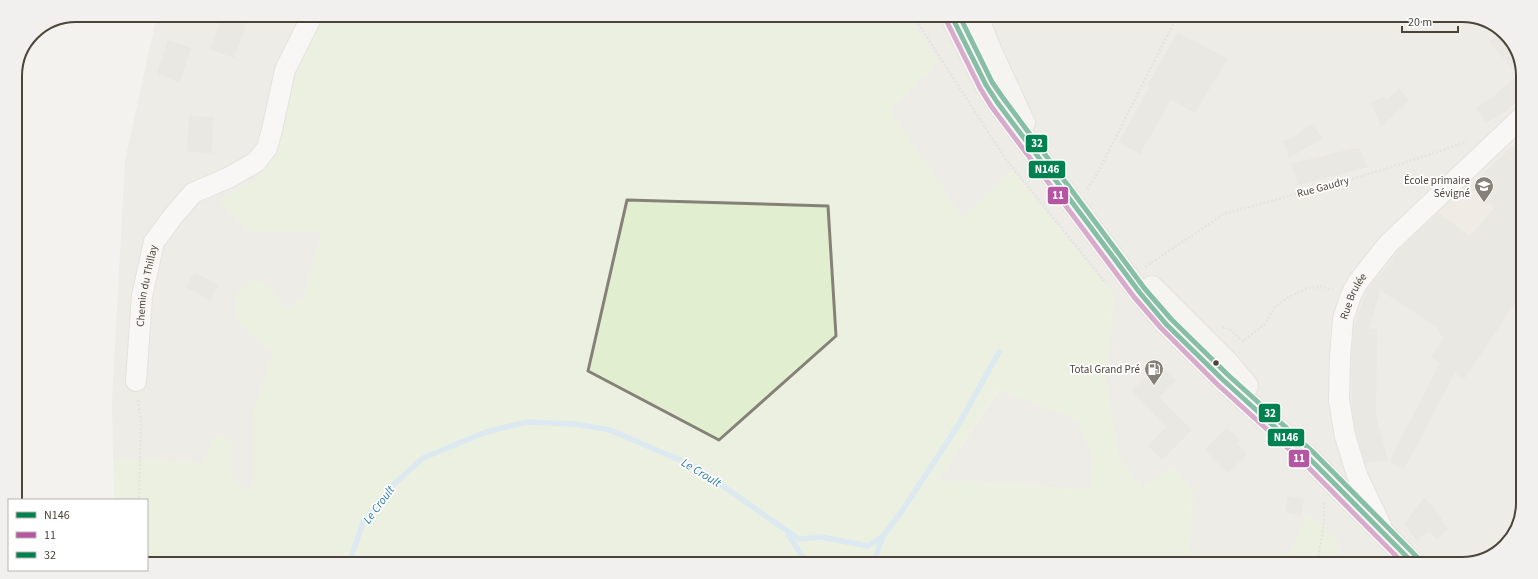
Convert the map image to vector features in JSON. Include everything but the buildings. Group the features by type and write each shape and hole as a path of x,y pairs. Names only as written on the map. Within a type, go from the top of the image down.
{"main road":[{"path":"954,22 986,85 1074,207 1228,363 1308,457 1394,548 1405,557"},
{"path":"979,22 991,52 1044,164"}],"street":[{"name":"Chemin du Thillay","path":"136,381 142,296 154,242 193,193 230,177 256,162 267,148 285,70 309,22"},
{"name":"Rue Brulée","path":"1394,548 1357,475 1345,436 1339,400 1343,319 1354,288 1388,244 1516,122"}],"path":[{"path":"1074,207 1098,174 1174,22"},
{"name":"Rue Gaudry","path":"1148,274 1143,268 1224,214 1362,176 1438,152 1474,138"},
{"path":"1216,326 1230,329 1243,341 1265,324 1275,307 1290,296 1306,289 1321,286 1354,288"},
{"path":"136,381 141,420 139,499"}],"highlighted area":[{"path":"627,200 828,206 836,336 719,440 588,371"}],"shaded area":[{"path":"155,22 321,22 315,27 258,178 219,200 249,231 322,231 304,299 285,309 270,287 237,321 274,352 254,410 255,482 244,492 230,475 231,441 217,435 204,463 113,460 112,401 125,160"},
{"path":"911,22 1462,22 1480,25 1498,35 1509,49 1513,58 1516,72 1516,510 1513,521 1505,536 1492,548 1483,553 1469,557 1336,557 1339,541 1301,557 1188,557 1193,490 1141,487 1118,456 1105,378 1114,295 1012,171 962,218 889,110 938,62"},
{"name":"École primaire Sévigné","path":"1516,144 1516,285 1424,220 1469,187"},
{"path":"999,389 1078,420 1093,459 1092,490 938,480"}],"green space":[{"path":"321,22 911,22 938,62 889,110 962,218 1012,171 1114,295 1105,378 1118,456 1141,487 1173,467 1193,490 1188,557 148,557 148,499 114,499 113,460 203,463 216,435 231,441 230,475 244,492 254,482 254,410 274,352 237,321 235,294 252,280 270,287 285,309 304,299 322,231 249,231 219,200 258,178 315,27","holes":["998,389 1078,420 1093,459 1091,490 938,480"]},
{"path":"1307,514 1339,541 1336,557 1289,557"}],"waterway":[{"name":"Le Croult","path":"351,557 363,522 392,486 423,458 486,432 527,422 576,424 610,430 694,466 799,539 821,537 868,546 883,536 902,511 959,424 999,352"},
{"path":"791,535 788,534 802,557"},
{"path":"875,557 883,536"}],"transit line":[{"name":"11","path":"947,22 980,88 991,106 1134,297 1161,328 1217,384 1303,462 1397,557"},
{"name":"N146","path":"954,22 986,85 997,102 1140,293 1166,324 1222,379 1308,457 1407,557"},
{"name":"32","path":"962,22 992,82 1145,289 1171,319 1227,374 1313,452 1417,557"}],"place":[{"name":"École primaire Sévigné","path":"1484,203"},
{"name":"Total Grand Pré","path":"1154,386"}]}
